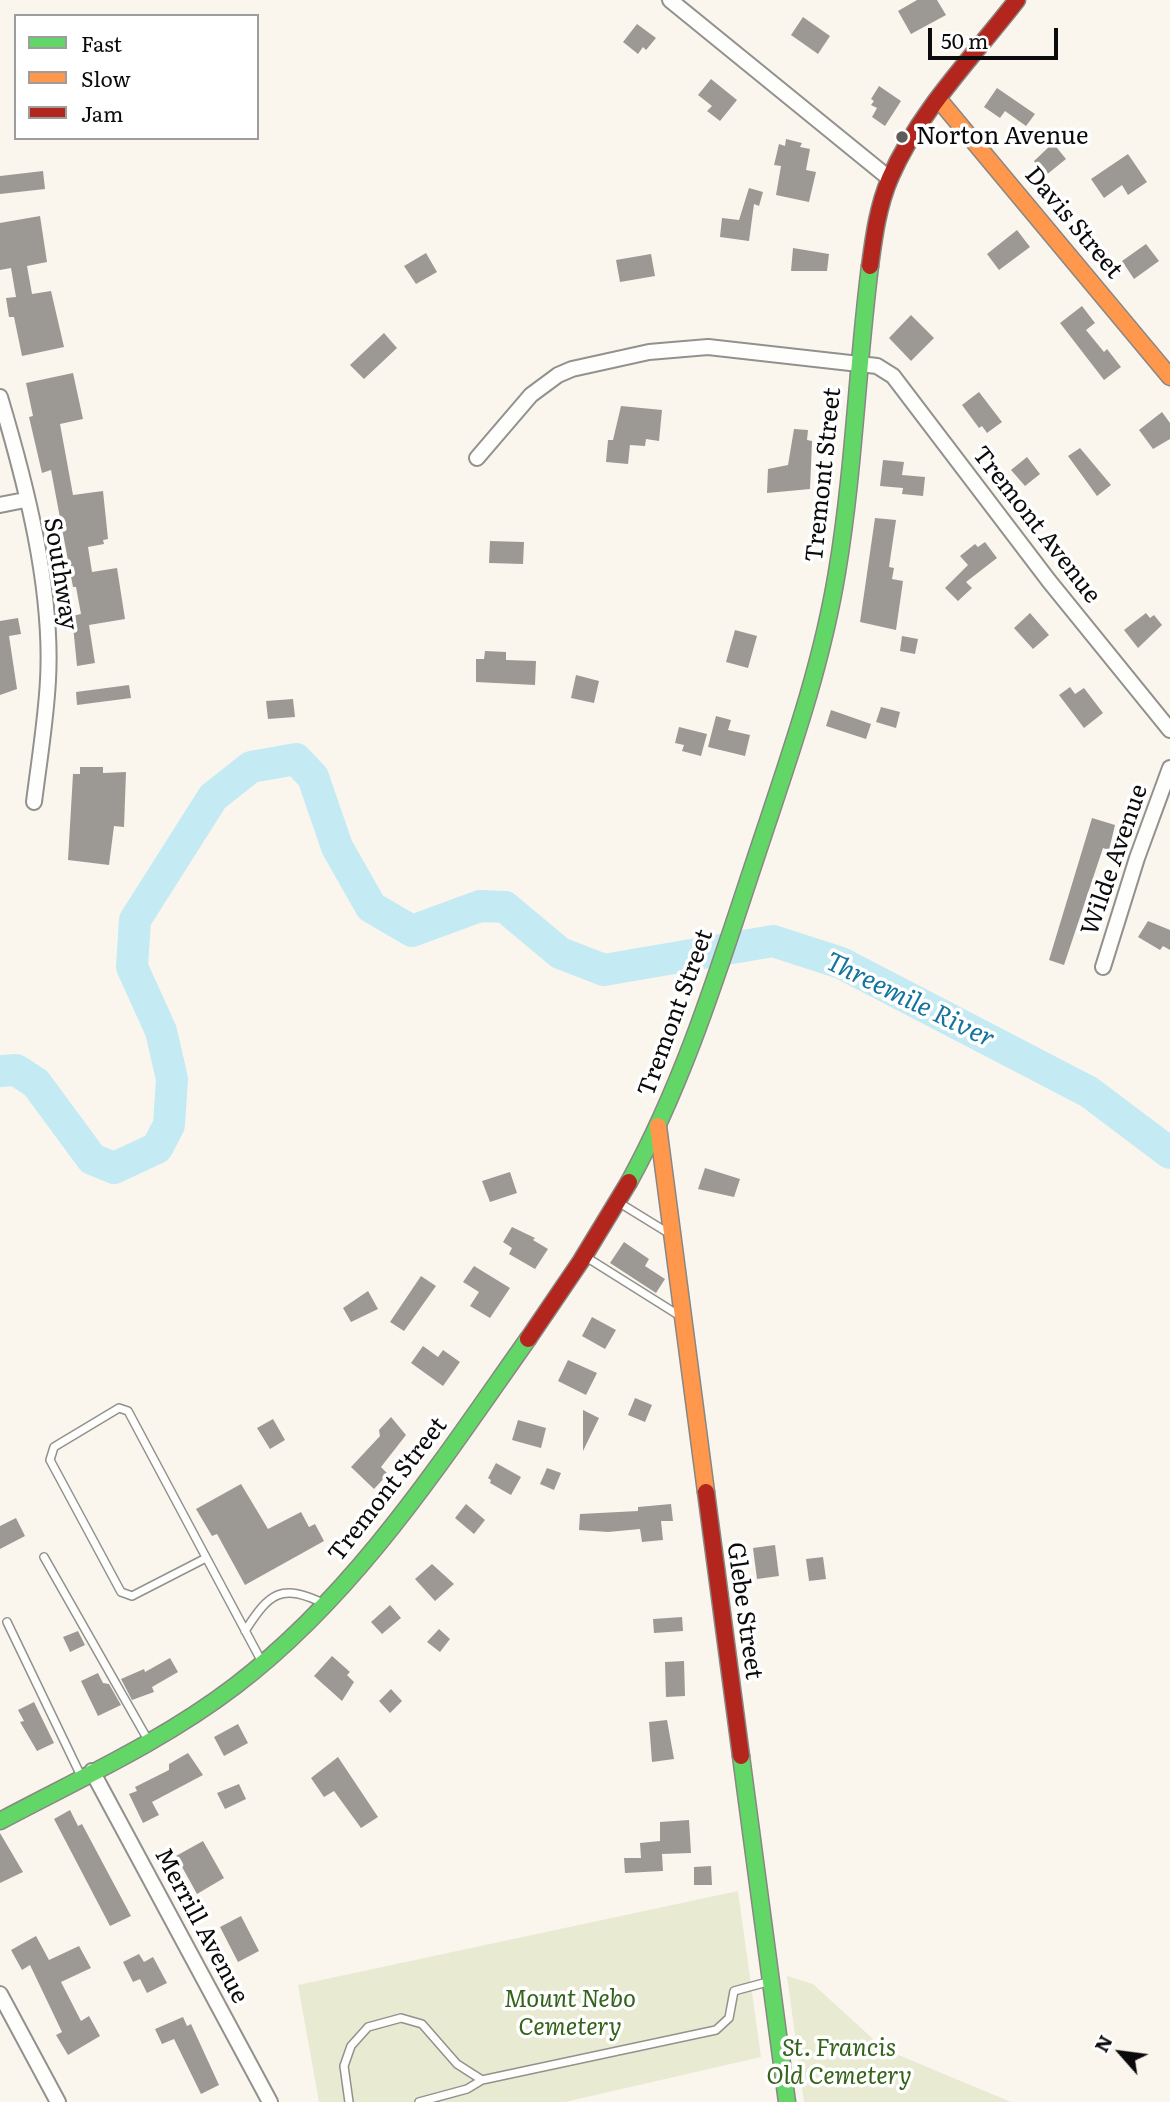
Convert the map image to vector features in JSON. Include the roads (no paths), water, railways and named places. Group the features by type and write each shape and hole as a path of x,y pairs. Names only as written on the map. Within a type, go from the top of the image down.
{"main road":[{"name":"Tremont Street","path":"0,1821 209,1705 263,1664 325,1604 438,1465 533,1333 618,1202 658,1126 688,1058 810,688 831,610 840,556 858,361 874,235 890,179 906,148 1017,0"},
{"name":"Davis Street","path":"940,101 1170,377"},
{"name":"Glebe Street","path":"658,1126 787,2102"}],"street":[{"path":"670,0 890,179"},
{"name":"Tremont Avenue","path":"477,458 531,395 558,375 572,369 649,352 708,347 858,361 877,366 893,376 1049,581 1170,730"},
{"name":"Southway","path":"0,397 41,570 48,640 48,680 34,802"},
{"path":"0,505 25,500"},
{"name":"Wilde Avenue","path":"1103,967 1137,858 1170,768"},
{"name":"Merrill Avenue","path":"87,1774 270,2102"},
{"path":"0,1994 58,2102"}],"lane":[{"path":"618,1202 671,1235"},
{"path":"584,1255 681,1316"},
{"path":"206,1558 132,1596 121,1592 50,1460 54,1447 119,1408 128,1411 263,1664"},
{"path":"44,1557 148,1741"},
{"path":"245,1631 267,1600 277,1594 302,1593 325,1604"},
{"path":"7,1622 87,1774"},
{"path":"419,2102 467,2090 482,2080 716,2030 729,2018 734,1991 771,1981"},
{"path":"349,2102 344,2066 351,2046 368,2027 401,2018 422,2024 457,2064 482,2080"}],"waterway":[{"name":"Threemile River","path":"0,1071 16,1070 36,1083 92,1159 114,1168 157,1148 169,1125 172,1079 161,1031 132,967 135,920 213,797 251,767 296,759 313,777 337,847 371,907 412,931 480,906 505,907 560,953 604,970 773,941 841,963 1089,1092 1170,1153"}],"place":[{"name":"Norton Avenue","path":"902,137"}],"park label":[{"name":"Mount Nebo Cemetery","path":"570,2014"},
{"name":"St. Francis Old Cemetery","path":"839,2063"}]}
